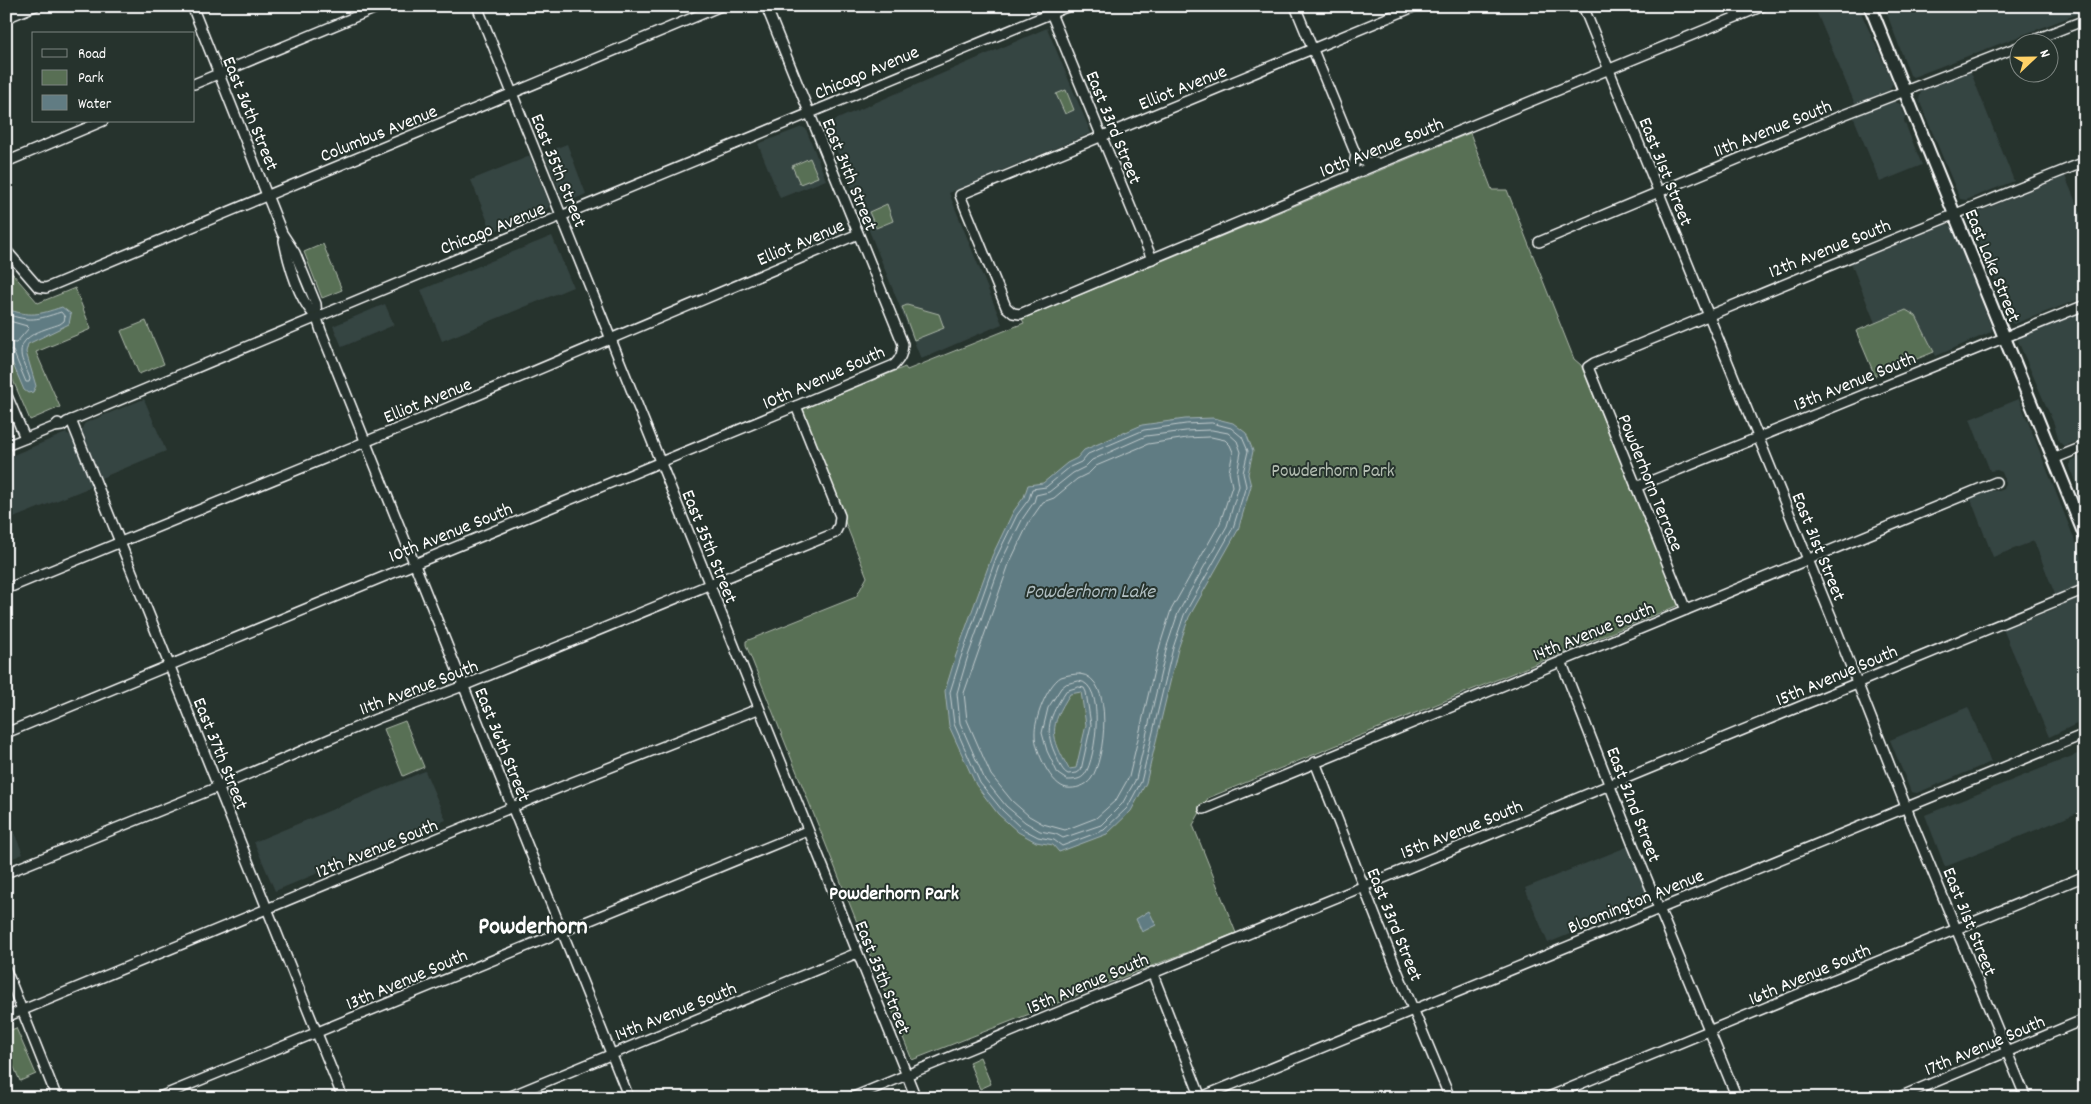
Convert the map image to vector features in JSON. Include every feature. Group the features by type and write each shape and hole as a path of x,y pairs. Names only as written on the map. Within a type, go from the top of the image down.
{"main road":[{"name":"East Lake Street","path":"1870,6 2085,536"}],"street":[{"path":"6,18 35,6"},
{"name":"East 36th Street","path":"192,6 282,232 295,253 316,304 316,318 629,1098"},
{"path":"195,84 381,6"},
{"name":"East 35th Street","path":"476,6 916,1098"},
{"name":"Columbus Avenue","path":"6,250 38,287 46,288 512,95 721,6"},
{"name":"East 34th Street","path":"766,6 902,344 902,355"},
{"name":"Chicago Avenue","path":"6,446 809,113 1050,10 1069,6"},
{"path":"1295,6 1356,155 1363,161 1381,163"},
{"name":"Elliot Avenue","path":"1013,313 1006,307 960,195 1416,6"},
{"name":"East 31st Street","path":"1583,6 2026,1098"},
{"name":"10th Avenue South","path":"1013,313 1020,314 1762,6"},
{"name":"East 33rd Street","path":"1050,10 1152,259"},
{"path":"2054,32 2085,20"},
{"name":"11th Avenue South","path":"1539,242 1904,90 2008,51"},
{"path":"6,162 101,122"},
{"path":"1352,175 1356,155"},
{"name":"12th Avenue South","path":"1588,367 1954,213 2085,162"},
{"name":"Elliot Avenue","path":"6,589 611,339 858,234"},
{"name":"13th Avenue South","path":"1636,486 2085,305"},
{"name":"10th Avenue South","path":"6,733 894,365 902,355"},
{"name":"Powderhorn Terrace","path":"1588,367 1686,610"},
{"path":"6,393 25,438"},
{"name":"11th Avenue South","path":"6,873 218,787 376,719 463,686 835,533 839,525 840,516 796,406"},
{"name":"East 37th Street","path":"63,423 120,543 343,1098"},
{"path":"2053,459 2085,446"},
{"name":"14th Avenue South","path":"1204,809 1996,482"},
{"name":"15th Avenue South","path":"851,1098 1152,972 1364,887 1610,784 2085,590"},
{"name":"East 32nd Street","path":"1561,661 1737,1098"},
{"name":"12th Avenue South","path":"6,1017 268,910 572,782 758,709"},
{"name":"Bloomington Avenue","path":"1200,1098 1906,806 2085,734"},
{"name":"East 33rd Street","path":"1315,762 1450,1098"},
{"name":"13th Avenue South","path":"157,1098 808,831"},
{"name":"16th Avenue South","path":"1546,1098 2085,876"},
{"name":"14th Avenue South","path":"506,1098 857,953"},
{"path":"6,970 58,1098"},
{"path":"1152,972 1200,1098"},
{"name":"17th Avenue South","path":"1896,1098 2085,1020"}],"shaded area":[{"path":"1814,6 1858,6 1893,83 1889,90 1855,104"},
{"path":"1884,6 2085,6 2085,11 2030,32 2008,32 2008,41 1913,77 1910,75"},
{"path":"1047,28 1091,133 949,193 1002,324 921,359 826,124"},
{"path":"1970,70 2014,181 1966,200 1960,199 1919,100 1921,91"},
{"path":"1893,101 1900,104 1905,116 1904,121 1922,165 1880,182 1853,116"},
{"path":"802,127 806,129 826,180 780,198 758,144"},
{"path":"567,144 586,194 570,201 562,197 544,153"},
{"path":"530,156 549,207 546,210 492,232 471,180"},
{"path":"2065,176 2085,224 2085,297 2014,324 2011,322 2003,305 2003,299 1968,218 1971,215"},
{"path":"1945,223 1953,227 1992,329 1991,332 1936,356 1916,316 1906,311 1875,323 1851,263"},
{"path":"552,236 573,287 442,341 421,290"},
{"path":"385,304 394,325 342,347 333,326"},
{"path":"2085,309 2085,439 2064,446 2059,442 2054,424 2018,341 2022,335"},
{"path":"144,399 166,451 101,478 82,431 83,426 85,423"},
{"path":"2019,399 2085,566 2085,720 2049,737 2003,629 2060,607 2034,541 1993,557 1970,497 1987,490 1999,491 2004,489 2006,483 2002,472 1997,470 1990,471 1970,419"},
{"path":"66,433 71,436 93,486 6,521 6,458"},
{"path":"2085,455 2085,501 2078,490 2069,465 2072,460"},
{"path":"1968,707 1991,762 1917,793 1911,792 1890,740"},
{"path":"2085,751 2085,810 1945,867 1925,815"},
{"path":"425,771 446,820 275,891 254,842"},
{"path":"6,813 23,854 6,861"},
{"path":"1629,846 1649,896 1647,902 1548,943 1525,888"}],"green space":[{"path":"1066,90 1074,110 1065,114 1056,94"},
{"name":"Powderhorn Park","path":"1470,133 1492,190 1507,190 1574,359 1581,365 1679,605 1208,798 1193,825 1236,933 912,1060 746,645 746,641 856,597 867,577 802,414 803,409 905,367 907,370 1024,323 1022,319"},
{"path":"810,158 818,177 800,184 792,166"},
{"path":"887,204 893,221 876,228 869,212"},
{"path":"323,244 342,290 322,298 304,252"},
{"path":"6,266 38,303 75,288 91,329 36,352 60,407 30,420 6,364"},
{"path":"907,305 939,314 944,328 914,340 902,307"},
{"path":"1906,310 1916,316 1934,352 1875,376 1856,331"},
{"path":"146,321 164,364 139,374 121,331"},
{"path":"405,721 424,767 403,776 384,729"},
{"path":"16,1028 36,1074 20,1081 6,1049 6,1032"},
{"path":"980,1057 991,1084 980,1089 969,1062"}],"water":[{"path":"62,307 71,314 69,324 28,344 26,352 36,386 33,392 28,393 24,390 6,348 6,309 34,314"},
{"name":"Powderhorn Lake","path":"1213,418 1233,423 1246,433 1253,451 1248,474 1251,486 1238,530 1189,617 1178,649 1146,783 1131,811 1107,834 1059,852 1053,845 1036,842 1018,832 998,814 976,785 949,726 945,691 992,556 1013,512 1024,497 1028,485 1043,483 1067,463 1077,458 1084,450 1142,425 1185,419","holes":["1081,692 1086,725 1076,768 1069,769 1058,748 1054,731 1058,715 1070,694"]},
{"path":"1149,911 1156,925 1142,932 1136,919"}],"district":[{"name":"Powderhorn Park","path":"894,892"},
{"name":"Powderhorn","path":"533,925"}]}
